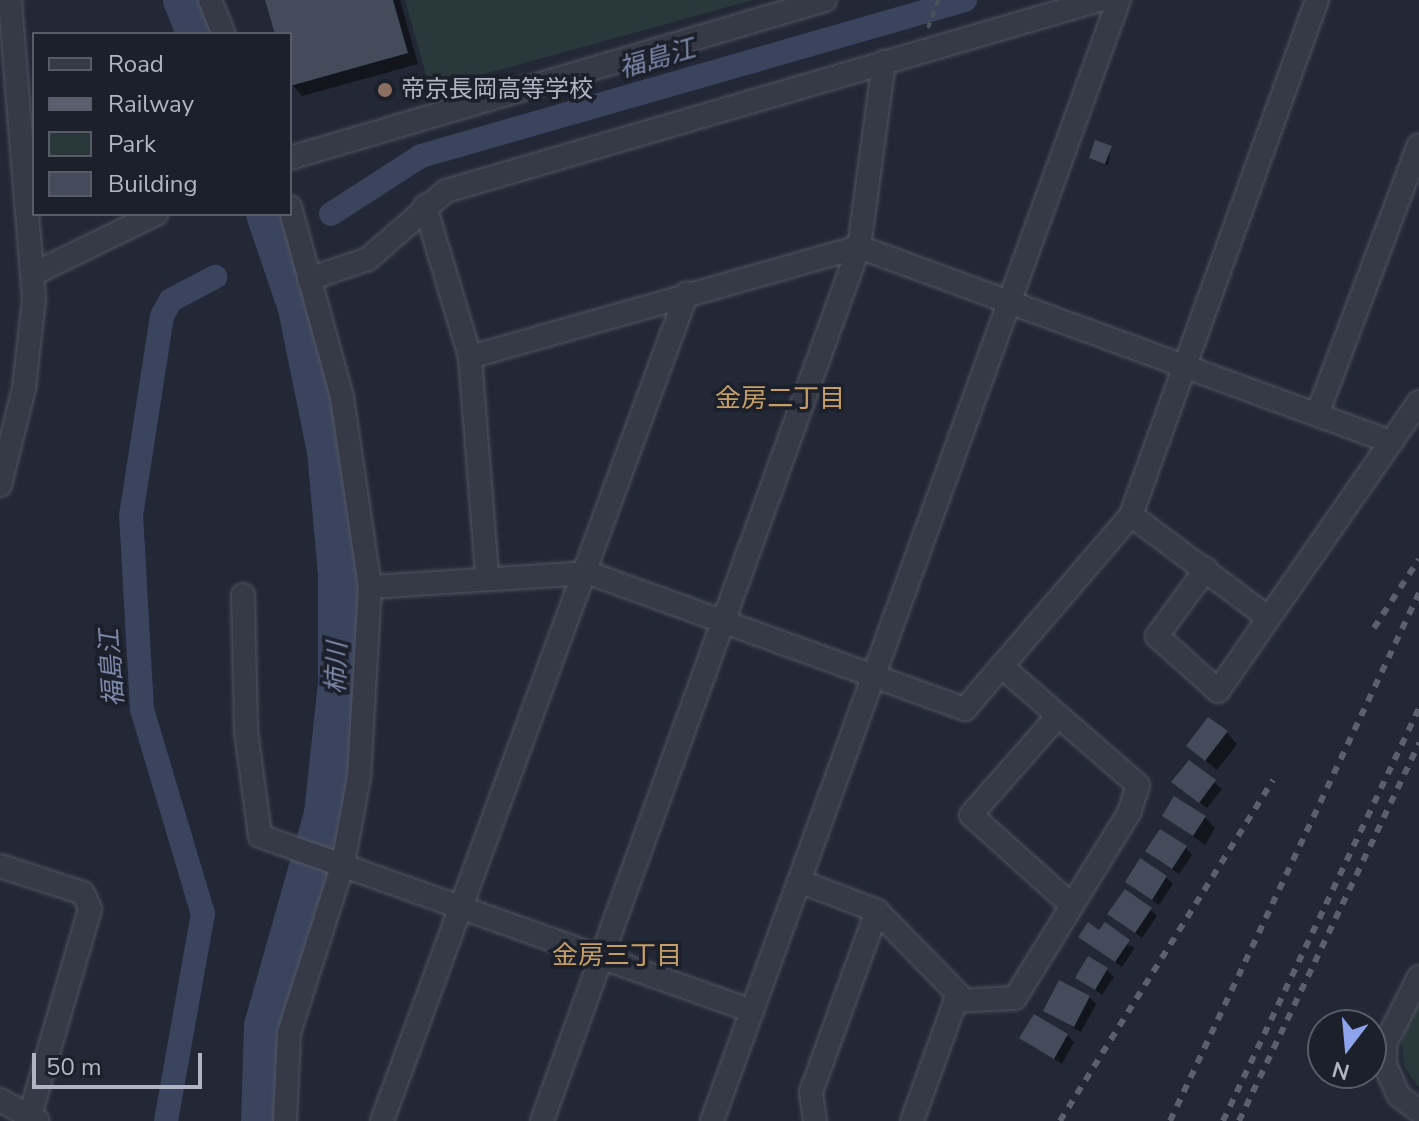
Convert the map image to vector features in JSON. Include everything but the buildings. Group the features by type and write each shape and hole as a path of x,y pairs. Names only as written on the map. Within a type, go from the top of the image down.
{"street":[{"path":"0,485 8,423 34,326 33,274 10,0"},
{"path":"210,0 223,32"},
{"path":"292,157 825,0"},
{"path":"309,279 368,259 425,206 446,191 1099,0"},
{"path":"712,1121 1012,302 1119,0"},
{"path":"370,587 487,575 589,573 727,618 875,672 965,709 1131,515 1317,0"},
{"path":"542,1121 727,618 859,247 884,62"},
{"path":"1318,412 1419,145"},
{"path":"425,206 470,357 487,575"},
{"path":"285,1121 296,1003 339,862 363,736 370,587 350,436 292,215"},
{"path":"33,274 152,216"},
{"path":"470,357 687,293 859,247 1185,368 1318,412 1391,442"},
{"path":"382,1121 465,909 589,573 687,293"},
{"path":"1206,569 1157,636 1218,691 1266,616 1419,402"},
{"path":"1131,515 1266,616"},
{"path":"243,595 246,731 260,836 752,1011"},
{"path":"955,1001 1015,998 1068,902 1129,813 1138,785 1001,666"},
{"path":"1057,717 971,815 1068,902"},
{"path":"0,866 83,893 90,909 34,1119 0,1100"},
{"path":"799,881 877,911 951,983 955,1001 912,1121"},
{"path":"815,1121 811,1092 877,911"},
{"path":"1419,977 1385,1044 1391,1083 1419,1111"}],"path":[{"path":"923,42 938,0"}],"green space":[{"path":"405,0 753,0 430,89"},
{"path":"1419,996 1419,1088 1404,1066 1402,1039"}],"waterway":[{"name":"柿川","path":"183,0 196,32"},
{"name":"福島江","path":"331,214 421,156 965,0"},
{"name":"柿川","path":"261,1121 264,1026 324,814 338,682 338,574 327,451 298,308 267,216"},
{"name":"福島江","path":"166,1121 203,914 142,710 131,516 162,316 171,300 215,277"}],"railway":[{"path":"1374,628 1419,559"},
{"path":"1170,1121 1419,593"},
{"path":"1223,1121 1419,708"},
{"path":"1239,1121 1419,743"},
{"path":"1060,1121 1273,780"}],"place":[{"name":"帝京長岡高等学校","path":"385,90"}],"district":[{"name":"金房二丁目","path":"780,399"},
{"name":"金房三丁目","path":"617,956"}]}
